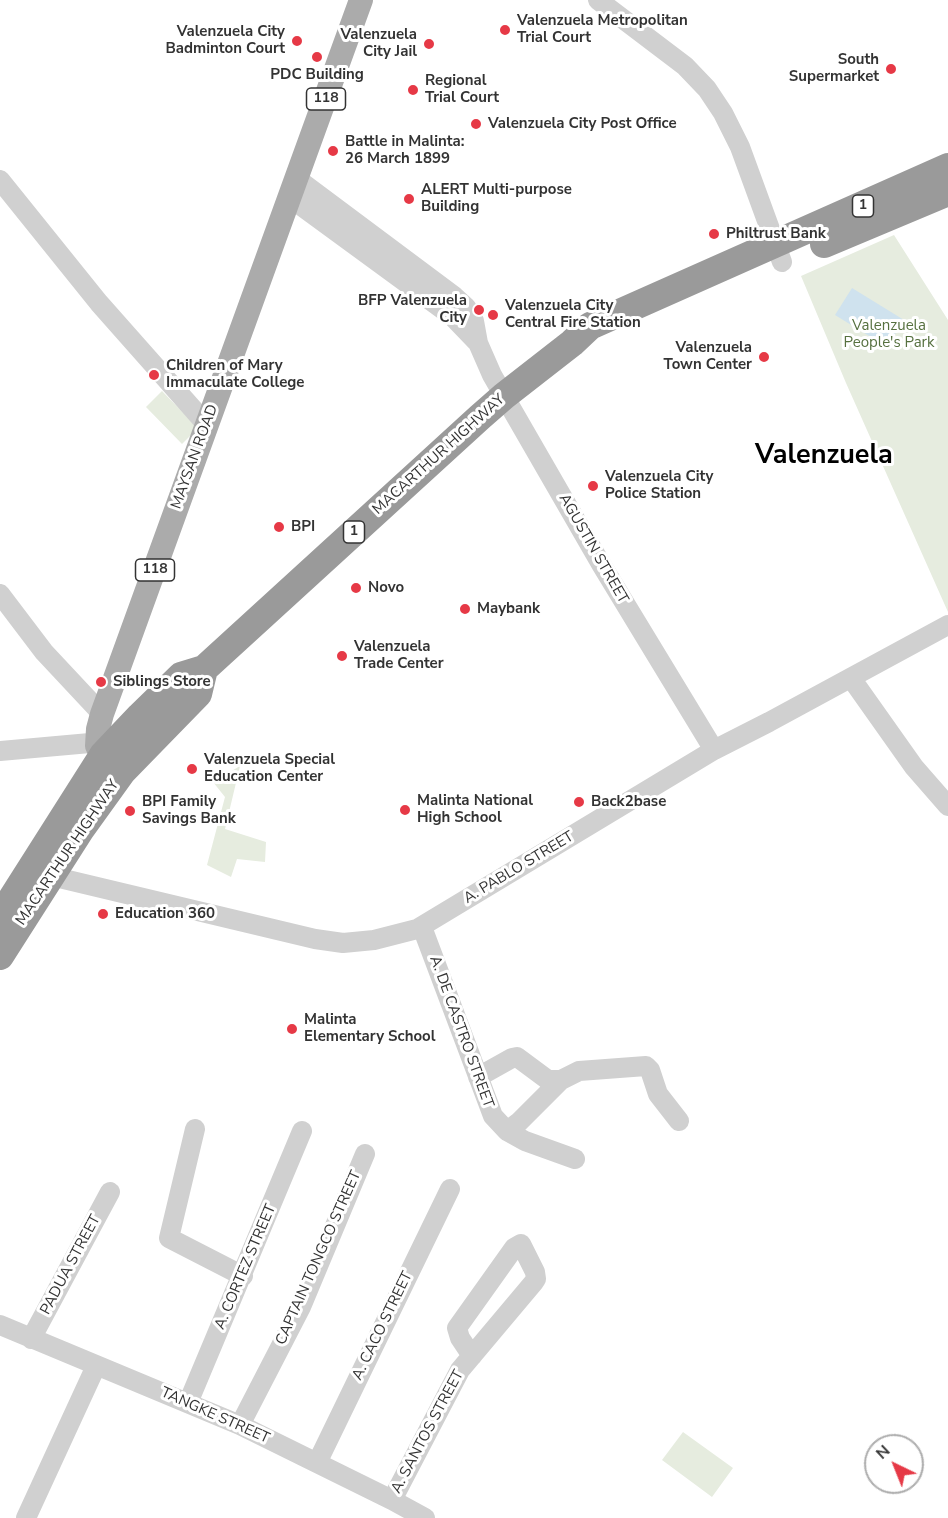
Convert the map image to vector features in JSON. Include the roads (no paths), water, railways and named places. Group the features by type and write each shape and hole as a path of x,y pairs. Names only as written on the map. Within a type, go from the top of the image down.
{"highway":[{"name":"MACARTHUR HIGHWAY","path":"5,936 107,758 181,676 204,669 504,396 572,343 597,342 948,167"},
{"name":"MACARTHUR HIGHWAY","path":"779,252 948,192"},
{"name":"MACARTHUR HIGHWAY","path":"5,936 51,876 81,829 107,758"}],"main road":[{"name":"MAYSAN ROAD","path":"107,758 98,729 102,714 295,189 361,0"}],"street":[{"path":"598,0 685,66 706,89 723,113 740,147 779,252"},
{"path":"0,180 99,303 207,425"},
{"name":"AGUSTIN STREET","path":"295,189 453,317 478,343 492,375 601,564 714,750"},
{"path":"0,594 44,652 102,714"},
{"name":"A. PABLO STREET","path":"51,876 315,939 343,943 374,940 422,927 714,750 948,625"},
{"path":"850,678 902,751 948,806"},
{"path":"0,751 90,743 107,758"},
{"name":"A. DE CASTRO STREET","path":"422,927 493,1116 507,1131 525,1141 575,1159"},
{"path":"478,1077 517,1057 548,1080 561,1080"},
{"path":"507,1131 561,1080 579,1071 646,1066 650,1070 658,1094 679,1121"},
{"path":"195,1129 169,1238 243,1276"},
{"name":"A. CORTEZ STREET","path":"188,1403 302,1131"},
{"name":"CAPTAIN TONGCO STREET","path":"240,1425 301,1307 365,1154"},
{"name":"A. CACO STREET","path":"317,1463 450,1189"},
{"name":"PADUA STREET","path":"31,1339 110,1192"},
{"name":"A. SANTOS STREET","path":"392,1500 460,1370 472,1356 534,1282 536,1274 521,1244 516,1245 457,1328 460,1338 472,1356"},
{"name":"TANGKE STREET","path":"0,1325 240,1425 425,1518"},
{"path":"26,1518 96,1366"}],"water":[{"path":"852,288 904,320 887,347 835,315"}],"place":[{"name":"Valenzuela Metropolitan Trial Court","path":"505,30"},
{"name":"Valenzuela City Badminton Court","path":"297,41"},
{"name":"Valenzuela City Jail","path":"429,44"},
{"name":"PDC Building","path":"317,57"},
{"name":"South Supermarket","path":"891,69"},
{"name":"Regional Trial Court","path":"413,90"},
{"name":"Valenzuela City Post Office","path":"476,124"},
{"name":"Battle in Malinta: 26 March 1899","path":"333,151"},
{"name":"ALERT Multi-purpose Building","path":"409,199"},
{"name":"Philtrust Bank","path":"714,234"},
{"name":"BFP Valenzuela City","path":"479,310"},
{"name":"Valenzuela City Central Fire Station","path":"493,315"},
{"name":"Valenzuela Town Center","path":"764,357"},
{"name":"Children of Mary Immaculate College","path":"154,375"},
{"name":"Valenzuela City Police Station","path":"593,486"},
{"name":"BPI","path":"279,527"},
{"name":"Novo","path":"356,588"},
{"name":"Maybank","path":"465,609"},
{"name":"Valenzuela Trade Center","path":"342,656"},
{"name":"Siblings Store","path":"101,682"},
{"name":"Valenzuela Special Education Center","path":"192,769"},
{"name":"Back2base","path":"579,802"},
{"name":"Malinta National High School","path":"405,810"},
{"name":"BPI Family Savings Bank","path":"130,811"},
{"name":"Education 360","path":"103,914"},
{"name":"Malinta Elementary School","path":"292,1029"}],"district":[{"name":"Valenzuela","path":"824,456"}],"park label":[{"name":"Valenzuela People's Park","path":"889,334"}]}
